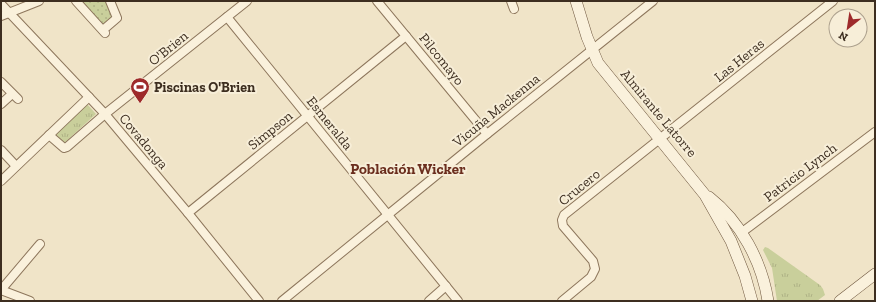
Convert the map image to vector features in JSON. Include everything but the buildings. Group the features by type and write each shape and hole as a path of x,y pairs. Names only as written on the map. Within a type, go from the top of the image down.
{"main road":[{"name":"Almirante Latorre","path":"576,1 580,20 598,62 705,195 731,241 745,276 752,301"},
{"name":"Almirante Latorre","path":"705,195 720,206 741,233 759,266 764,280 768,301"},
{"path":"840,301 875,274"}],"street":[{"path":"1,16 39,1"},
{"path":"76,1 104,31 117,18 110,1"},
{"name":"O'Brien","path":"49,135 60,147 64,148 248,1"},
{"name":"Pilcomayo","path":"377,1 486,134"},
{"path":"511,1 514,9"},
{"name":"Vicuña Mackenna","path":"282,301 486,134 653,1"},
{"name":"Las Heras","path":"660,139 833,1"},
{"name":"Covadonga","path":"1,4 105,114 259,301"},
{"name":"Esmeralda","path":"227,17 458,301"},
{"name":"Simpson","path":"188,213 406,36"},
{"path":"1,82 15,96 1,104"},
{"path":"1,181 89,97"},
{"name":"Patricio Lynch","path":"741,233 875,132"},
{"name":"Crucero","path":"562,301 591,277 595,269 593,261 563,226 562,222 564,215 660,139"},
{"path":"1,150 16,166"},
{"path":"30,301 1,290 40,244"},
{"path":"429,301 446,286"}],"green space":[{"path":"80,1 106,1 113,17 102,26"},
{"path":"87,104 96,114 62,145 52,135"},
{"path":"765,247 820,285 825,295 817,301 777,301 772,268 763,250"}],"place":[{"name":"Piscinas O'Brien","path":"140,104"}],"district":[{"name":"Población Wicker","path":"408,169"}]}
